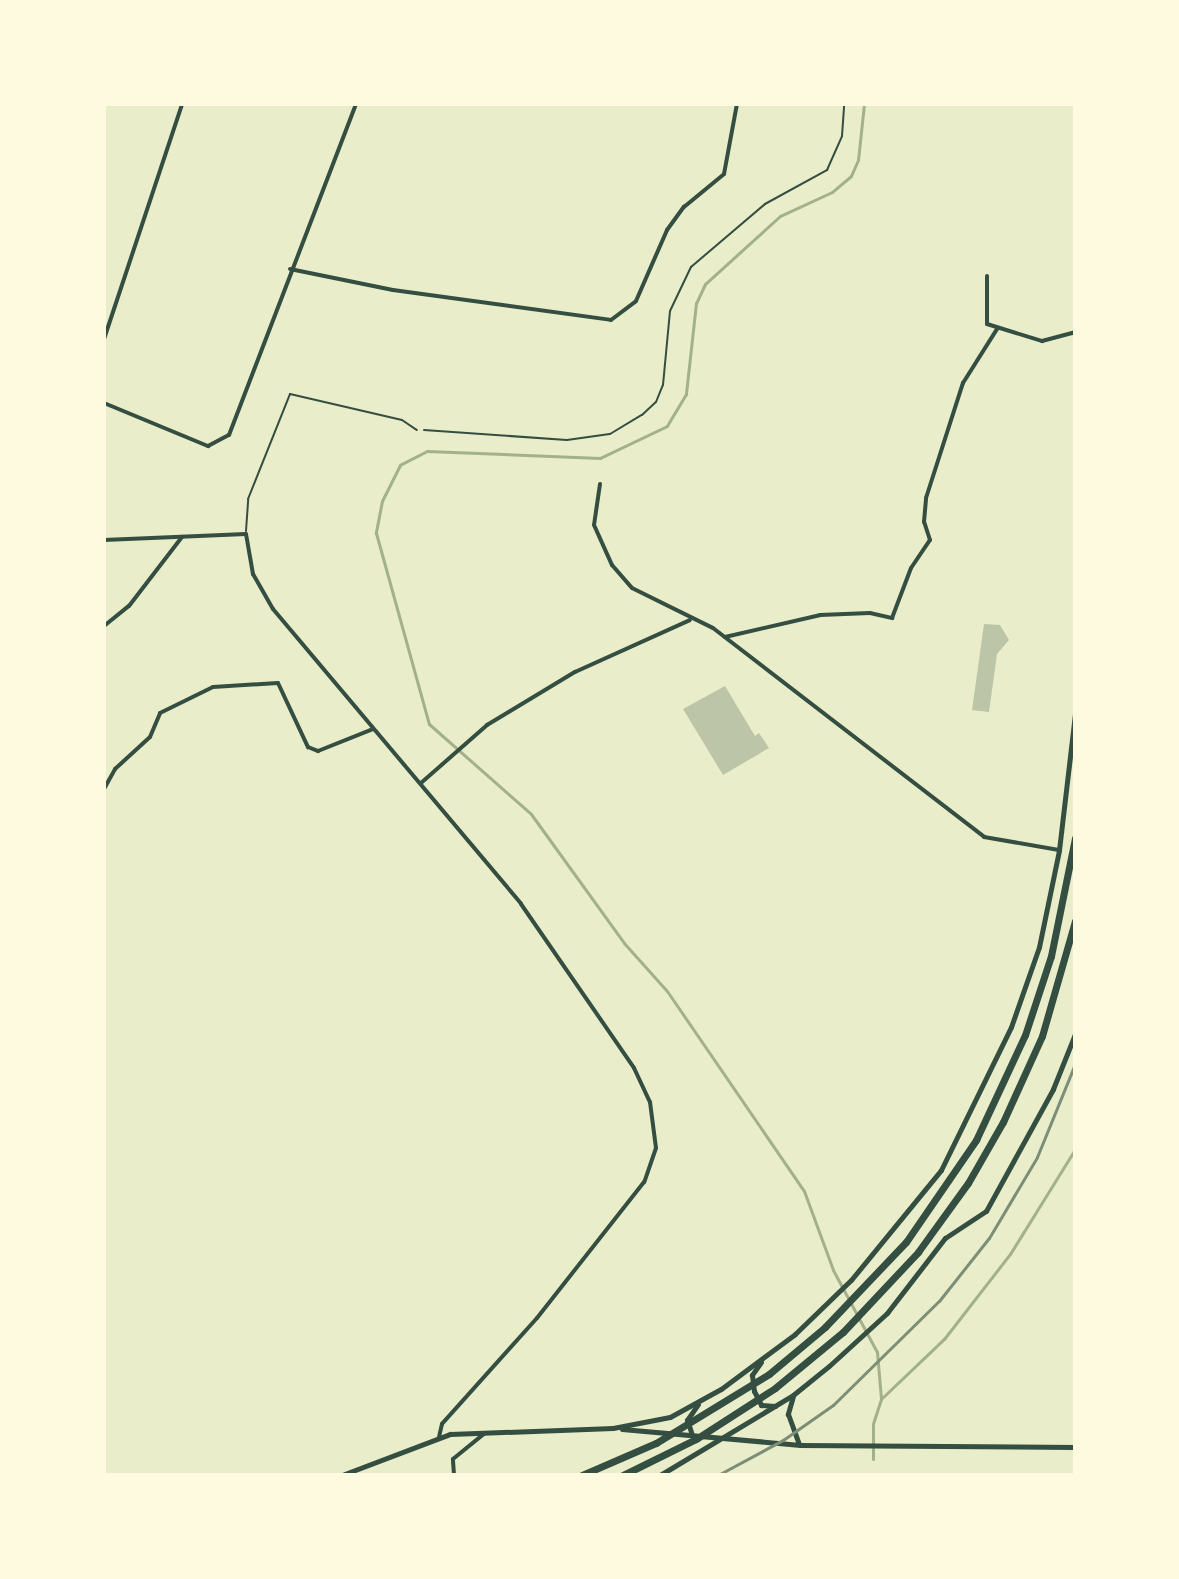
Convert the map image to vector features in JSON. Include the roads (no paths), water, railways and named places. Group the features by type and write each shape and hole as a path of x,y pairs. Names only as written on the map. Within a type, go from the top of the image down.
{"highway":[{"path":"582,1475 680,1430 769,1374 825,1327 906,1242 976,1140 1025,1035 1051,956 1075,838"},
{"path":"623,1475 696,1439 775,1388 843,1332 918,1252 968,1183 1003,1122 1042,1036 1075,921"}],"street":[{"path":"104,339 182,104"},
{"path":"104,403 188,439 219,444 229,435 290,269 356,104"},
{"path":"290,269 589,321 611,320 636,301 667,230 684,207 724,174 737,104"},
{"path":"987,276 987,324 1042,341 1075,332"},
{"path":"724,637 820,615 870,613 892,618 911,568 930,540 924,522 926,498 963,383 997,329"},
{"path":"600,484 594,525 612,565 632,588 724,637 984,837 1059,850"},
{"path":"104,540 246,534 253,574 273,609 521,904 634,1068 650,1102 656,1137 649,1173 625,1211 442,1424 439,1437"},
{"path":"104,626 129,606 182,537"},
{"path":"421,783 468,740 575,672 691,620"},
{"path":"104,789 115,769 150,737 160,713 213,687 278,683 308,747 318,751 373,729"},
{"path":"613,1428 670,1417 702,1400 767,1355 818,1314 851,1280 941,1170 975,1110 1039,947 1059,850 1075,713"},
{"path":"660,1475 778,1405 829,1366 874,1326 945,1238 986,1211 1053,1089 1075,1034"},
{"path":"767,1355 753,1371 754,1391 761,1405 778,1405"},
{"path":"793,1395 788,1414 800,1445"},
{"path":"692,1435 687,1420 702,1400"},
{"path":"342,1475 439,1437 613,1428 800,1445 1075,1447"},
{"path":"454,1475 453,1459 485,1433"}],"lane":[{"path":"246,534 248,499 290,394 402,420 417,430"}],"waterway":[{"path":"864,104 858,160 851,176 832,192 780,216 705,284 696,303 686,394 667,426 600,458 427,451 400,465 382,501 376,533 429,724 531,814 624,943 667,991 804,1191 833,1270 877,1352 881,1399 873,1424 873,1459"},
{"path":"882,1398 944,1339 1010,1254 1075,1149"}],"railway":[{"path":"718,1475 783,1440 833,1405 939,1301 989,1238 1037,1157 1075,1064"}]}
